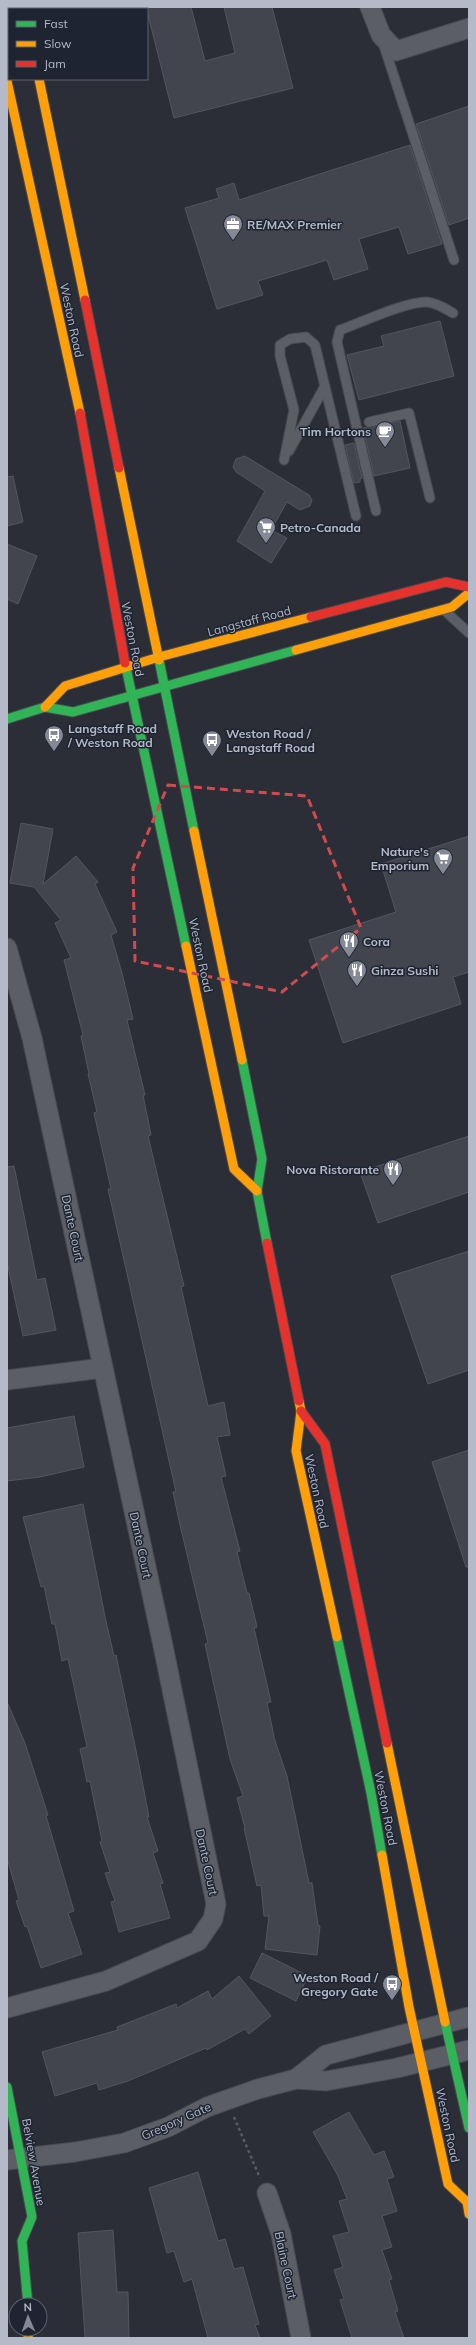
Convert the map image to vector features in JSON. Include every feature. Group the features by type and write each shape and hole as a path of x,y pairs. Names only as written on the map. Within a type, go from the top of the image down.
{"main road":[{"name":"Weston Road","path":"39,80 166,686 213,926 262,1158 257,1191 301,1411 296,1451 371,1793 414,2031 448,2184 468,2200 469,2214"},
{"name":"Weston Road","path":"7,82 84,433 126,667 234,1169 257,1191"},
{"name":"Langstaff Road","path":"45,707 65,686 160,657 446,582 469,587"},
{"name":"Langstaff Road","path":"7,719 45,707 73,712 443,610 452,607 469,593"},
{"name":"Weston Road","path":"301,1411 325,1444 445,2023 461,2052 469,2128"},
{"name":"Belview Avenue","path":"7,2087 9,2088 14,2159 32,2217 22,2241 27,2297"},
{"path":"12,2232 22,2241"}],"street":[{"path":"370,7 381,35 396,51 469,28"},
{"name":"Dante Court","path":"7,948 32,1038 216,1904 213,1919 198,1941 106,1981 7,2008"},
{"path":"7,1380 103,1368"},
{"name":"Gregory Gate","path":"296,2079 326,2055 469,2017"},
{"name":"Gregory Gate","path":"14,2159 124,2143 168,2127 207,2107 228,2099 296,2079 326,2081 422,2062 461,2052"},
{"name":"Blaine Court","path":"267,2193 281,2234 301,2338"}],"lane":[{"path":"381,35 454,260"},
{"path":"376,511 337,342 340,330 385,313 425,302 436,304 452,313"},
{"path":"325,386 284,460 294,410 280,356 280,345 290,339 306,337 315,345 325,386 356,516"},
{"path":"369,422 409,413 430,498"},
{"path":"443,610 469,633"}],"path":[{"path":"228,2099 250,2158 267,2193"}],"highlighted area":[{"path":"168,785 307,796 361,928 282,992 135,961 133,868"}],"building":[{"path":"191,7 205,61 235,53 224,7 272,7 293,88 174,118 148,15 148,8 146,8"},
{"path":"469,106 469,218 449,225 416,124"},
{"path":"410,145 442,244 408,254 399,227 359,239 368,269 334,280 327,260 258,281 263,295 217,309 185,208 219,198 216,189 234,183 239,200"},
{"path":"440,321 454,376 359,400 347,355 384,346 381,336"},
{"name":"Tim Hortons","path":"400,421 410,468 374,476 363,428"},
{"path":"354,443 362,478 360,479 360,482 354,483 345,445"},
{"path":"245,456 309,495 312,500 310,506 300,510 287,502 271,530 287,538 271,563 237,541 265,491 236,472 233,467 236,459"},
{"path":"13,476 23,522 7,526 7,477"},
{"path":"7,544 37,556 18,604 7,599"},
{"path":"21,823 53,829 43,884 76,856 98,882 95,884 117,932 111,935 133,1019 127,1020 145,1095 143,1095 151,1135 148,1136 184,1286 181,1287 208,1406 224,1402 230,1435 217,1437 226,1476 221,1477 240,1551 237,1552 257,1627 254,1628 271,1702 267,1703 275,1741 287,1776 309,1883 312,1883 318,1925 320,1926 317,1955 265,1949 269,1916 264,1916 261,1885 257,1886 237,1798 243,1796 230,1759 205,1644 208,1643 173,1492 176,1492 108,1189 111,1189 94,1113 97,1112 81,1036 83,1035 64,960 71,958 55,923 61,920 34,887 10,883"},
{"path":"469,836 469,972 453,977 461,1004 343,1043 309,940 396,912 381,864"},
{"path":"469,1136 469,1192 378,1223 360,1172"},
{"path":"14,1166 37,1280 45,1278 56,1330 23,1336 7,1262 7,1167"},
{"path":"469,1251 469,1370 428,1384 391,1276"},
{"path":"74,1416 84,1467 40,1477 7,1481 7,1428"},
{"path":"469,1450 469,1567 466,1567 432,1462"},
{"path":"83,1504 105,1617 114,1656 116,1655 140,1770 149,1817 147,1817 158,1851 153,1853 163,1883 160,1884 170,1918 119,1932 111,1902 115,1901 105,1873 110,1872 100,1842 102,1841 90,1781 87,1782 80,1749 87,1747 68,1659 62,1661 55,1624 52,1624 44,1586 41,1587 23,1517"},
{"path":"7,1702 25,1743 48,1815 46,1816 74,1911 68,1913 82,1954 41,1968 27,1926 25,1927 16,1901 19,1900 7,1858"},
{"path":"262,1953 308,1976 296,2001 250,1978"},
{"path":"239,1976 271,2016 249,2034 245,2029 207,2050 206,2048 128,2081 99,2090 97,2083 55,2096 42,2052 118,2030 117,2027 176,2004 177,2008 208,1991 212,1999"},
{"path":"349,2112 374,2155 384,2151 394,2177 387,2179 397,2211 382,2216 392,2247 382,2250 392,2279 389,2280 398,2311 395,2312 404,2338 352,2338 340,2300 344,2299 334,2270 343,2267 333,2236 349,2232 339,2201 347,2199 337,2174 313,2132"},
{"path":"198,2172 218,2241 225,2239 234,2269 243,2267 259,2324 255,2325 260,2338 208,2338 192,2279 184,2282 174,2251 167,2253 149,2188"},
{"path":"113,2230 117,2292 128,2292 129,2338 85,2338 78,2233"}],"traffic: fast":[{"path":"7,719 45,707 73,712 296,650"},
{"path":"159,660 194,831"},
{"path":"125,663 186,946"},
{"path":"242,1060 262,1159 257,1191 267,1243"},
{"path":"337,1637 371,1793 382,1855"},
{"path":"445,2022 469,2128"},
{"path":"7,2087 32,2217 22,2241 27,2297"}],"traffic: slow":[{"path":"39,80 85,300"},
{"path":"7,81 80,413"},
{"path":"119,468 159,660"},
{"path":"296,650 452,607 469,593"},
{"path":"45,707 65,686 159,657 311,617"},
{"path":"194,831 242,1060"},
{"path":"186,946 234,1169 257,1191"},
{"path":"299,1401 301,1411 296,1451 337,1637"},
{"path":"387,1743 445,2022"},
{"path":"382,1855 409,2007 448,2184 467,2202 469,2214"}],"traffic: jam":[{"path":"85,300 119,468"},
{"path":"80,413 125,663"},
{"path":"311,617 446,582 469,587"},
{"path":"267,1243 299,1401"},
{"path":"301,1411 325,1444 387,1743"}],"place":[{"name":"RE/MAX Premier","path":"233,241"},
{"name":"Tim Hortons","path":"385,448"},
{"name":"Petro-Canada","path":"266,544"},
{"name":"Langstaff Road / Weston Road","path":"54,752"},
{"name":"Weston Road / Langstaff Road","path":"212,757"},
{"name":"Nature's Emporium","path":"443,875"},
{"name":"Cora","path":"349,958"},
{"name":"Ginza Sushi","path":"357,987"},
{"name":"Nova Ristorante","path":"393,1186"},
{"name":"Weston Road / Gregory Gate","path":"392,2001"}]}
